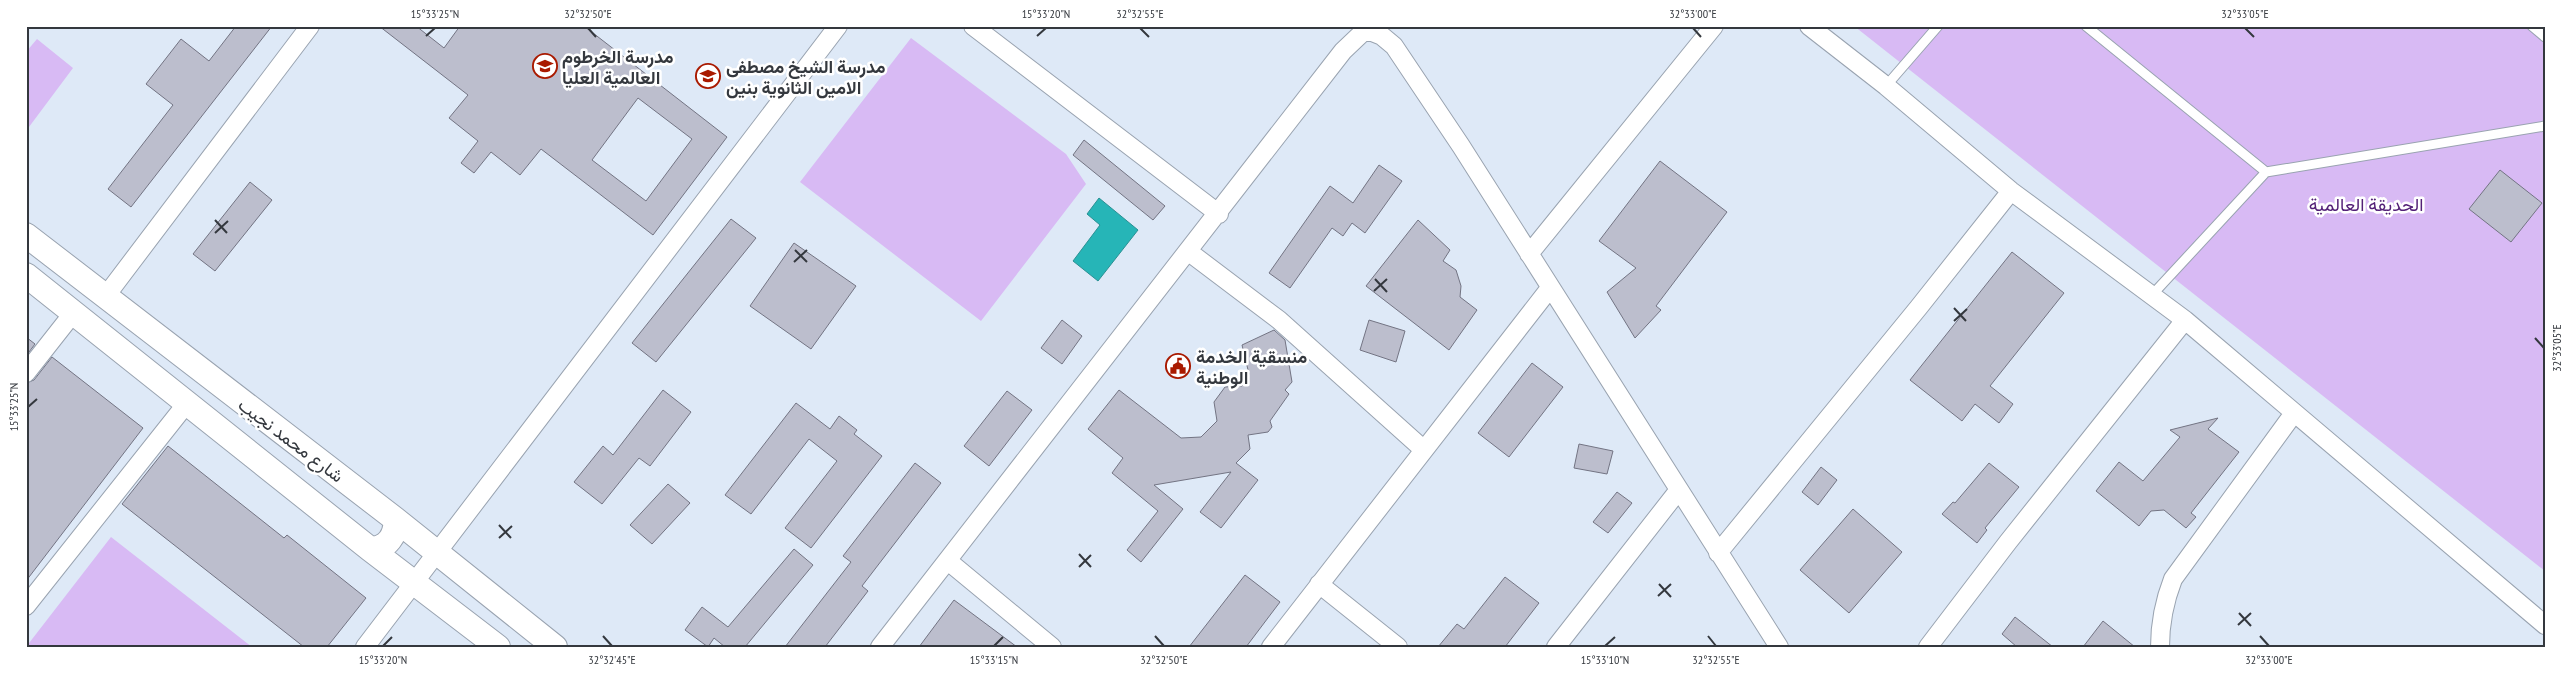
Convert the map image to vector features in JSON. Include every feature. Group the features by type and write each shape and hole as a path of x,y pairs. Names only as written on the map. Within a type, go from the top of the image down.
{"main road":[{"name":"شارع محمد نجيب","path":"26,235 395,519 555,647"},
{"name":"شارع محمد نجيب","path":"26,275 370,549 498,647"},
{"path":"370,549 380,547 390,541 395,532 395,519"},
{"path":"446,608 442,600 448,582 461,577 469,578"}],"street":[{"path":"105,297 310,26"},
{"path":"365,647 438,554 838,26"},
{"path":"973,26 1219,214"},
{"path":"1529,254 1714,26"},
{"path":"1808,26 1886,86 2011,191 2152,294 2184,320 2545,625"},
{"path":"880,647 1344,52 1364,29 1382,36 1394,46 1529,254 1778,647"},
{"path":"1718,553 1920,308 2011,191"},
{"path":"1189,252 1279,320 1424,450"},
{"path":"1271,647 1550,288"},
{"path":"26,373 74,312"},
{"path":"1928,647 2008,542 2184,320"},
{"path":"26,606 188,403"},
{"path":"2160,647 2160,622 2166,596 2173,579 2294,413"},
{"path":"1556,647 1678,491"},
{"path":"948,561 1052,647"},
{"path":"1319,584 1398,647"}],"lane":[{"path":"1886,86 1938,26"},
{"path":"2086,26 2266,172"},
{"path":"2532,26 2545,37"},
{"path":"2152,294 2266,172 2545,126"}],"green space":[{"name":"الحديقة العالمية","path":"1854,26 2545,26 2545,571"},
{"path":"911,38 1066,154 1086,184 981,321 800,182"},
{"path":"37,39 73,68 26,131 26,52"},
{"path":"111,537 252,647 26,647"}],"water":[{"path":"1099,198 1138,230 1098,281 1073,261 1100,225 1087,214"}],"building":[{"path":"236,26 272,26 131,207 108,189 173,105 146,84 181,39 209,61"},
{"path":"379,26 416,26 444,48 460,26 584,26 727,137 653,235 541,149 520,175 491,152 474,173 461,163 478,141 449,118 468,95","holes":["638,98 692,139 646,201 592,160"]},
{"path":"1084,140 1165,206 1153,220 1073,155"},
{"path":"1660,161 1727,212 1656,306 1661,310 1635,338 1607,292 1636,268 1599,241"},
{"path":"1379,165 1402,181 1365,233 1352,223 1343,236 1332,228 1290,288 1269,273 1330,186 1353,203"},
{"path":"2500,170 2542,203 2511,242 2469,209"},
{"path":"250,182 272,200 215,271 193,254"},
{"path":"731,219 756,238 656,362 632,343"},
{"path":"1418,220 1450,250 1443,261 1456,270 1461,286 1460,297 1477,310 1449,350 1366,286"},
{"path":"794,243 856,286 811,349 750,306"},
{"path":"2012,252 2064,293 1990,386 2013,404 1999,423 1975,404 1962,421 1910,380"},
{"path":"1062,320 1082,336 1062,364 1041,348"},
{"path":"1369,320 1405,331 1396,362 1360,350"},
{"path":"1274,330 1285,340 1292,382 1285,390 1289,394 1270,421 1272,427 1268,432 1248,435 1250,449 1236,463 1258,480 1221,528 1200,512 1231,472 1154,485 1183,509 1141,562 1127,550 1158,511 1112,473 1123,458 1088,429 1119,390 1181,438 1201,437 1217,421 1214,402 1225,387 1242,386 1249,374 1242,345"},
{"path":"26,337 35,344 26,356"},
{"path":"52,357 143,428 26,581 26,383 34,380"},
{"path":"1532,363 1563,387 1509,457 1478,433"},
{"path":"663,390 691,412 650,466 639,458 602,504 574,482 603,446 613,455"},
{"path":"1007,391 1032,410 989,466 964,446"},
{"path":"796,403 830,429 839,416 857,430 854,434 882,456 811,548 785,528 837,461 809,439 751,514 725,495"},
{"path":"2218,418 2208,429 2239,452 2191,513 2196,517 2186,528 2164,510 2151,511 2139,526 2096,491 2119,462 2143,481 2180,437 2170,430"},
{"path":"1579,444 1613,451 1607,474 1574,468"},
{"path":"168,446 284,538 287,535 366,598 327,647 304,647 122,504"},
{"path":"915,463 941,483 862,586 868,591 825,647 785,647 851,562 843,556"},
{"path":"1989,463 2019,487 1985,528 1987,530 1977,543 1942,514 1953,502 1955,503"},
{"path":"1821,467 1837,480 1818,505 1802,492"},
{"path":"668,484 690,503 652,544 630,525"},
{"path":"1617,492 1632,503 1608,533 1593,522"},
{"path":"1853,509 1902,552 1849,613 1800,570"},
{"path":"794,549 813,565 745,647 725,647 714,638 708,647 685,630 702,607 728,627"},
{"path":"1245,575 1280,602 1246,647 1189,647"},
{"path":"1505,577 1539,603 1505,647 1438,647 1457,624 1464,629"},
{"path":"954,600 1017,647 919,647"},
{"path":"2015,617 2053,647 2017,647 2002,634"},
{"path":"2103,621 2135,647 2083,647"}],"place":[{"name":"مدرسة الخرطوم العالمية العليا","path":"545,66"},
{"name":"مدرسة الشيخ مصطفى الامين الثانوية بنين","path":"708,76"},
{"name":"منسقية الخدمة الوطنية","path":"1178,366"}]}
